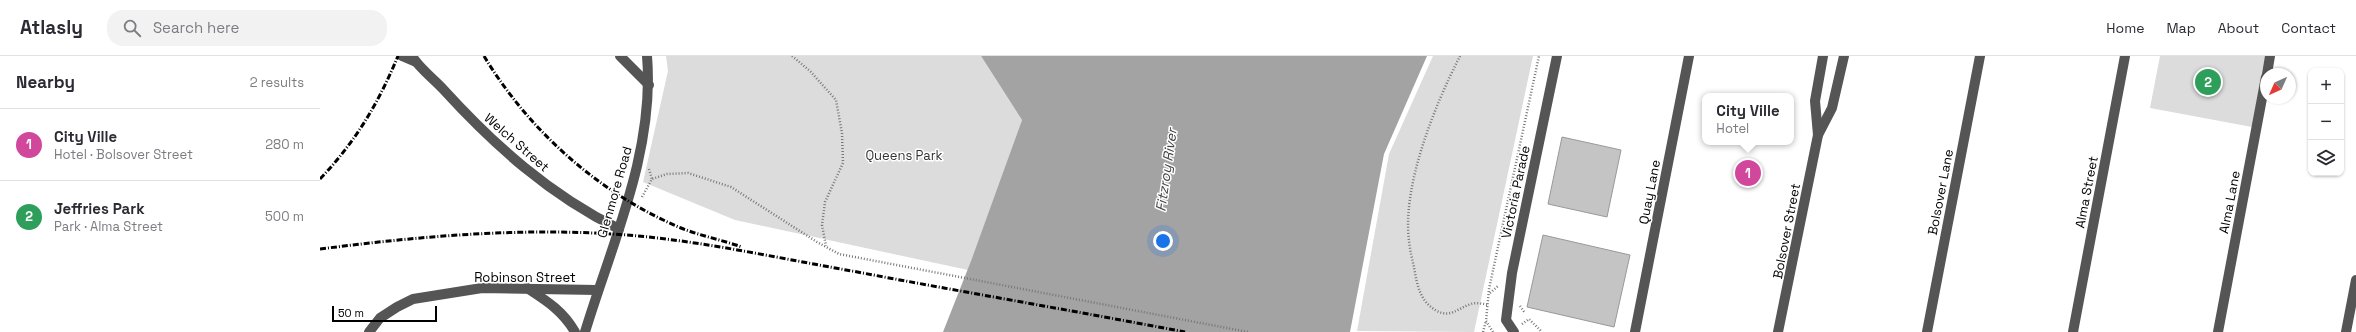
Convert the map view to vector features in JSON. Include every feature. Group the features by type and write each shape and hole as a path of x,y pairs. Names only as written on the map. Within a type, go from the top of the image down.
{"street":[{"path":"402,56 414,59"},
{"path":"620,56 649,85"},
{"name":"Glenmore Road","path":"584,332 628,200 641,146 649,85 647,56"},
{"name":"Victoria Parade","path":"1514,332 1506,320 1512,273 1557,56"},
{"name":"Quay Lane","path":"1635,332 1689,56"},
{"name":"Bolsover Street","path":"1818,135 1815,101 1823,56"},
{"name":"Bolsover Street","path":"1778,332 1818,135 1832,108 1844,56"},
{"name":"Bolsover Lane","path":"1927,332 1980,56"},
{"name":"Alma Street","path":"2073,332 2125,56"},
{"path":"2268,68 2270,56"},
{"name":"Welch Street","path":"414,59 514,160 577,206 619,229"},
{"name":"Alma Lane","path":"2218,332 2261,104"},
{"path":"2346,332 2356,280"},
{"name":"Robinson Street","path":"368,332 380,318 413,299 482,288 597,290"},
{"path":"527,288 553,305 565,316 575,332"}],"path":[{"path":"792,56 810,71 836,100 842,134 843,163 825,202 822,225 826,247"},
{"path":"1460,56 1438,101 1417,164 1410,207 1408,239 1417,285 1424,300 1430,306 1444,314 1453,313 1470,304 1489,304"},
{"path":"1483,332 1489,304 1489,289 1539,56"},
{"path":"628,200 640,201 652,179 680,172 692,174 731,187 839,254 1248,332"},
{"path":"1523,323 1529,319 1542,332"},
{"path":"1486,321 1493,332"}],"green space":[{"name":"Queens Park","path":"666,56 981,56 1022,120 968,270 735,220 643,182 668,71"},
{"path":"1433,56 1533,56 1474,332 1357,331 1389,154"},
{"path":"2160,56 2265,56 2263,68 2260,68 2260,83 2252,127 2150,108"}],"water":[{"name":"Fitzroy River","path":"981,56 1427,56 1384,154 1350,332 943,332 971,261 1022,120"}],"building":[{"path":"1562,137 1621,150 1607,217 1548,204"},
{"path":"1543,235 1630,255 1614,327 1527,307"}],"railway":[{"path":"320,179 345,150 365,121 374,106 398,56"},
{"path":"484,56 502,84 522,110 569,157 595,178 622,197 651,214 681,228 742,247"},
{"path":"320,249 397,240 511,232 627,235 683,241 740,250 1185,332"}],"place":[{"name":"Jeffries Park","path":"2208,82"},
{"name":"City Ville","path":"1748,173"}]}
